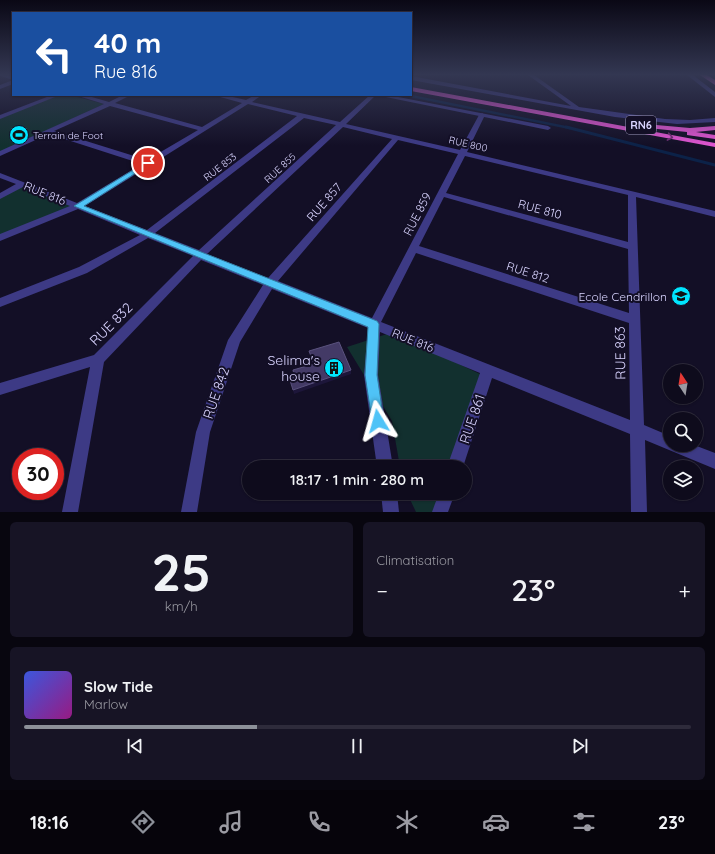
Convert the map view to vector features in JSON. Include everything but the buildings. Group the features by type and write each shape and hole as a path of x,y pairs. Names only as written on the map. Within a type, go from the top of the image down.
{"highway":[{"name":"RN6","path":"465,99 715,145"},
{"name":"RN6","path":"500,99 715,137"},
{"path":"648,126 696,130 715,128"}],"street":[{"path":"0,117 47,99"},
{"path":"92,99 203,129"},
{"path":"0,154 120,99"},
{"name":"RUE 800","path":"233,99 715,214"},
{"path":"0,238 78,206 252,99"},
{"name":"RUE 855","path":"200,255 370,99"},
{"path":"399,99 548,128"},
{"path":"525,99 591,111 666,122 695,123 715,120"},
{"path":"566,99 580,109"},
{"path":"568,111 591,111"},
{"name":"RUE 853","path":"0,303 84,270 148,234 303,115"},
{"name":"RUE 859","path":"374,324 482,115"},
{"path":"49,132 148,163"},
{"name":"RUE 857","path":"270,283 397,137"},
{"name":"RUE 816","path":"0,175 663,440"},
{"path":"0,196 22,184"},
{"name":"RUE 863","path":"632,193 639,512"},
{"name":"RUE 810","path":"441,194 633,247"},
{"name":"RUE 812","path":"413,248 635,320"},
{"name":"RUE 832","path":"0,389 98,359 200,255"},
{"name":"RUE 842","path":"189,512 202,432 234,340 270,283"},
{"path":"374,324 371,375 384,460"},
{"path":"70,512 98,359"},
{"name":"RUE 861","path":"458,460 488,370"},
{"path":"692,452 715,461"},
{"path":"390,500 391,512"},
{"path":"440,512 444,500"}],"green space":[{"name":"Terrain de Foot","path":"49,99 85,99 104,104 0,152 0,118"},
{"path":"25,184 77,205 0,237 0,196"},
{"path":"390,333 415,343 484,376 457,460 399,460 392,421 347,347"},
{"path":"410,500 444,500 440,512 416,512"}],"waterway":[{"path":"425,99 570,128"},
{"path":"570,128 715,165"}],"place":[{"name":"Terrain de Foot","path":"19,135"},
{"name":"Ecole Cendrillon","path":"681,296"},
{"name":"Selima's house","path":"334,368"}],"route":[{"path":"148,163 78,206 374,324 371,375 378,421"}]}
